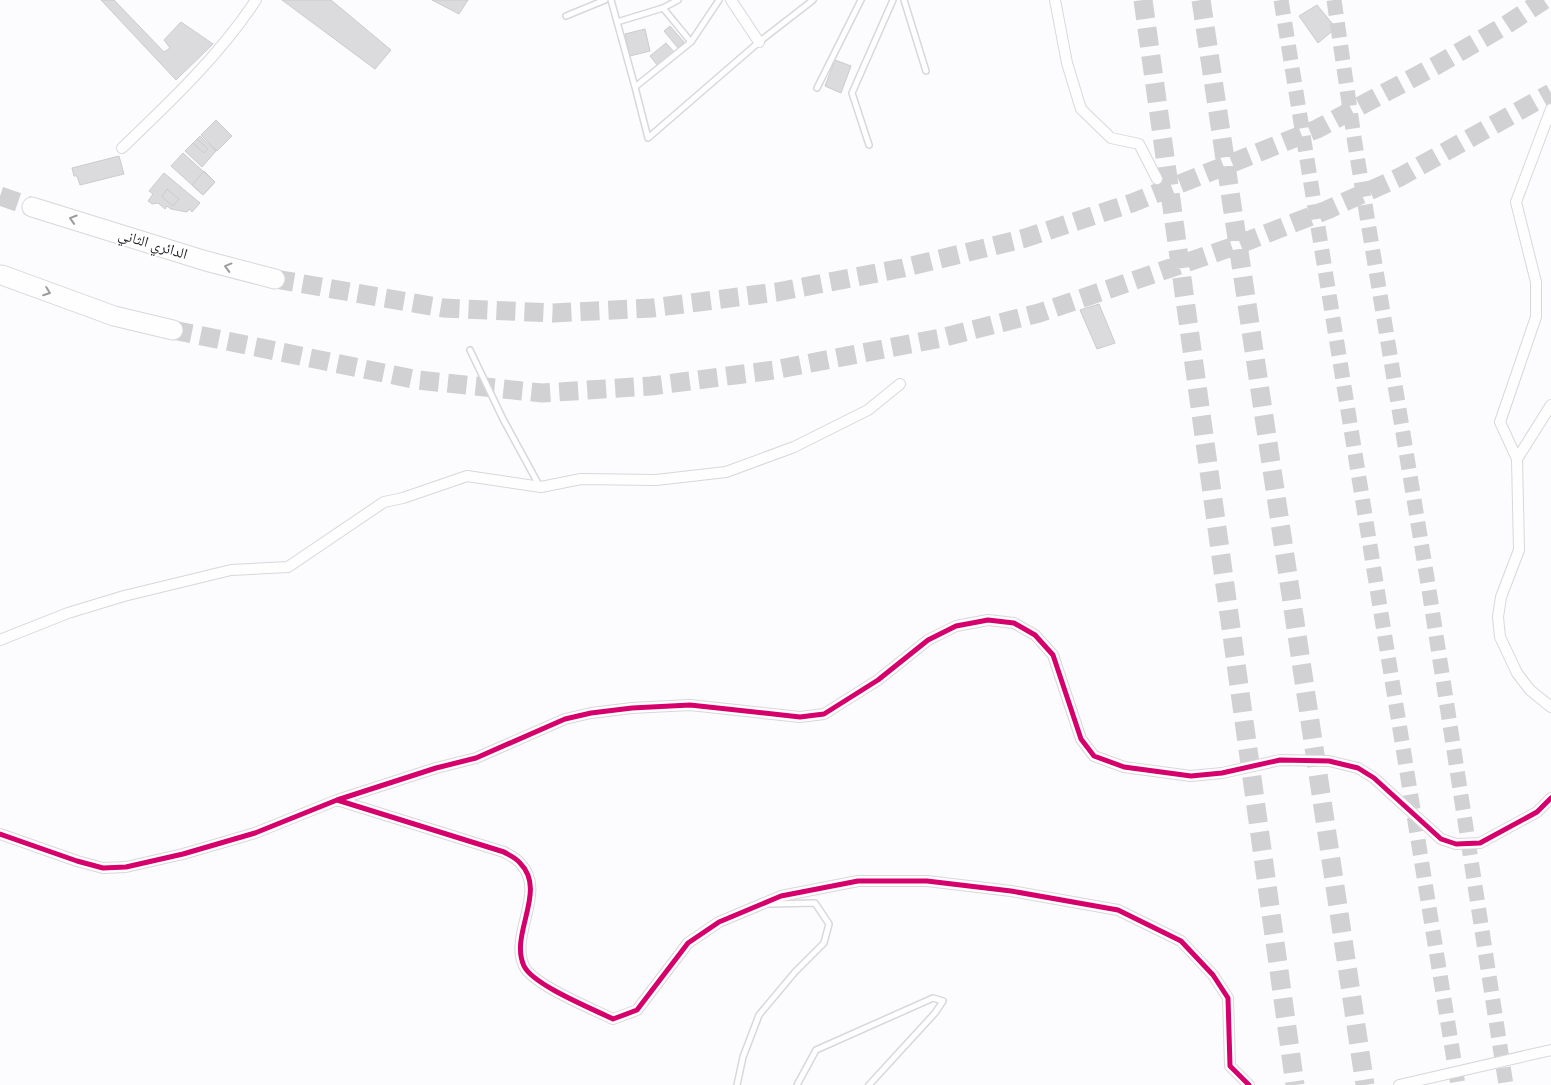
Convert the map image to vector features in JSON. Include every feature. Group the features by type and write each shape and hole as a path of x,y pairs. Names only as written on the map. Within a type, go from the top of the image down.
{"highway":[{"name":"الدائري الثاني","path":"32,207 206,261 275,279"},
{"path":"2,275 114,316 173,330"}],"street":[{"path":"122,148 183,89 240,24 256,0"},
{"path":"731,0 760,42"},
{"path":"1054,0 1067,63 1081,109 1111,138 1139,144 1157,179"},
{"path":"1551,109 1516,202 1536,282 1536,317 1500,422 1517,459 1519,550 1501,597 1498,617 1500,637 1517,672 1530,690 1551,707"},
{"path":"0,640 68,613 124,596 231,570 288,567 384,502 403,498 467,476 541,487 581,479 656,480 726,472 794,447 868,410 900,384"},
{"path":"1517,459 1551,405"},
{"path":"0,834 77,862 103,868 126,867 184,854 255,833 337,800 436,768 476,758 565,719 591,713 632,708 690,705 791,716 824,714 878,680 928,640 956,626 988,620 1014,623 1035,635 1053,655 1081,739 1094,756 1124,767 1191,776 1222,773 1280,760 1329,761 1358,768 1395,796 1441,839 1456,844 1480,843 1537,812 1551,798"},
{"path":"337,800 504,852 521,863 529,879 530,896 519,948 525,968 539,982 612,1019 637,1010 688,943 719,922 781,896 858,881 927,881 1010,891 1118,910 1181,941 1214,975 1228,998 1230,1066 1249,1085"},
{"path":"1399,1085 1551,1050"}],"lane":[{"path":"566,16 605,0"},
{"path":"611,0 648,138 760,42 813,0"},
{"path":"617,22 663,8 678,0"},
{"path":"635,87 691,42 719,0"},
{"path":"817,88 861,0"},
{"path":"869,145 852,93 893,0"},
{"path":"904,0 926,71"},
{"path":"663,8 691,42"},
{"path":"470,350 503,419 541,487"},
{"path":"737,1085 743,1057 759,1015 794,972 824,943 830,924 815,903 763,904"},
{"path":"798,1085 816,1050 933,998 943,1001 935,1014 869,1085"}],"building":[{"path":"101,0 114,0 164,52 170,48 164,40 181,22 213,44 176,80"},
{"path":"282,0 331,0 391,50 375,69"},
{"path":"432,0 468,0 459,14"},
{"path":"1317,5 1336,28 1318,43 1299,16"},
{"path":"670,26 684,42 678,48 664,31"},
{"path":"645,29 650,51 630,56 625,34"},
{"path":"666,43 674,52 658,66 650,56"},
{"path":"835,60 851,66 841,93 825,86"},
{"path":"216,120 232,136 217,151 201,135"},
{"path":"200,136 216,151 202,167 185,151"},
{"path":"197,139 208,149 204,153 193,143"},
{"path":"183,153 215,182 203,195 171,166"},
{"path":"119,156 124,174 80,185 77,176 74,176 72,168"},
{"path":"204,171 215,182 203,195 192,185"},
{"path":"164,173 200,203 192,212 189,209 187,212 171,209 167,206 165,209 158,203 152,204 148,201 153,194 149,191"},
{"path":"167,189 179,199 173,206 162,197"},
{"path":"1099,304 1115,343 1097,349 1080,310"}],"tunnel":[{"path":"1143,0 1295,1085"},
{"path":"1201,0 1365,1085"},
{"path":"1281,0 1458,1085"},
{"path":"1334,0 1355,144 1429,590 1506,1085"},
{"path":"275,279 443,308 553,313 652,308 777,292 903,268 1022,239 1132,203 1317,129 1437,65 1506,25 1544,0"},
{"path":"173,330 418,380 542,393 651,386 774,370 941,338 1039,313 1232,247 1327,210 1400,177 1551,93"},
{"path":"0,196 32,207"}],"cycle path":[{"path":"0,834 77,861 103,868 126,867 183,854 255,833 337,800 436,768 476,758 565,719 591,713 632,708 690,705 800,717 824,714 878,680 928,640 956,626 988,620 1014,623 1035,635 1053,655 1081,739 1094,756 1124,767 1191,776 1222,773 1280,760 1329,761 1358,768 1374,778 1441,839 1456,844 1480,843 1537,812 1551,798"},
{"path":"337,800 504,852 517,860 528,874 530,886 530,899 521,940 521,954 524,966 539,981 578,1003 613,1019 637,1010 688,943 719,922 781,896 858,881 927,881 1011,891 1118,910 1181,941 1213,975 1228,998 1230,1066 1249,1085"}]}
